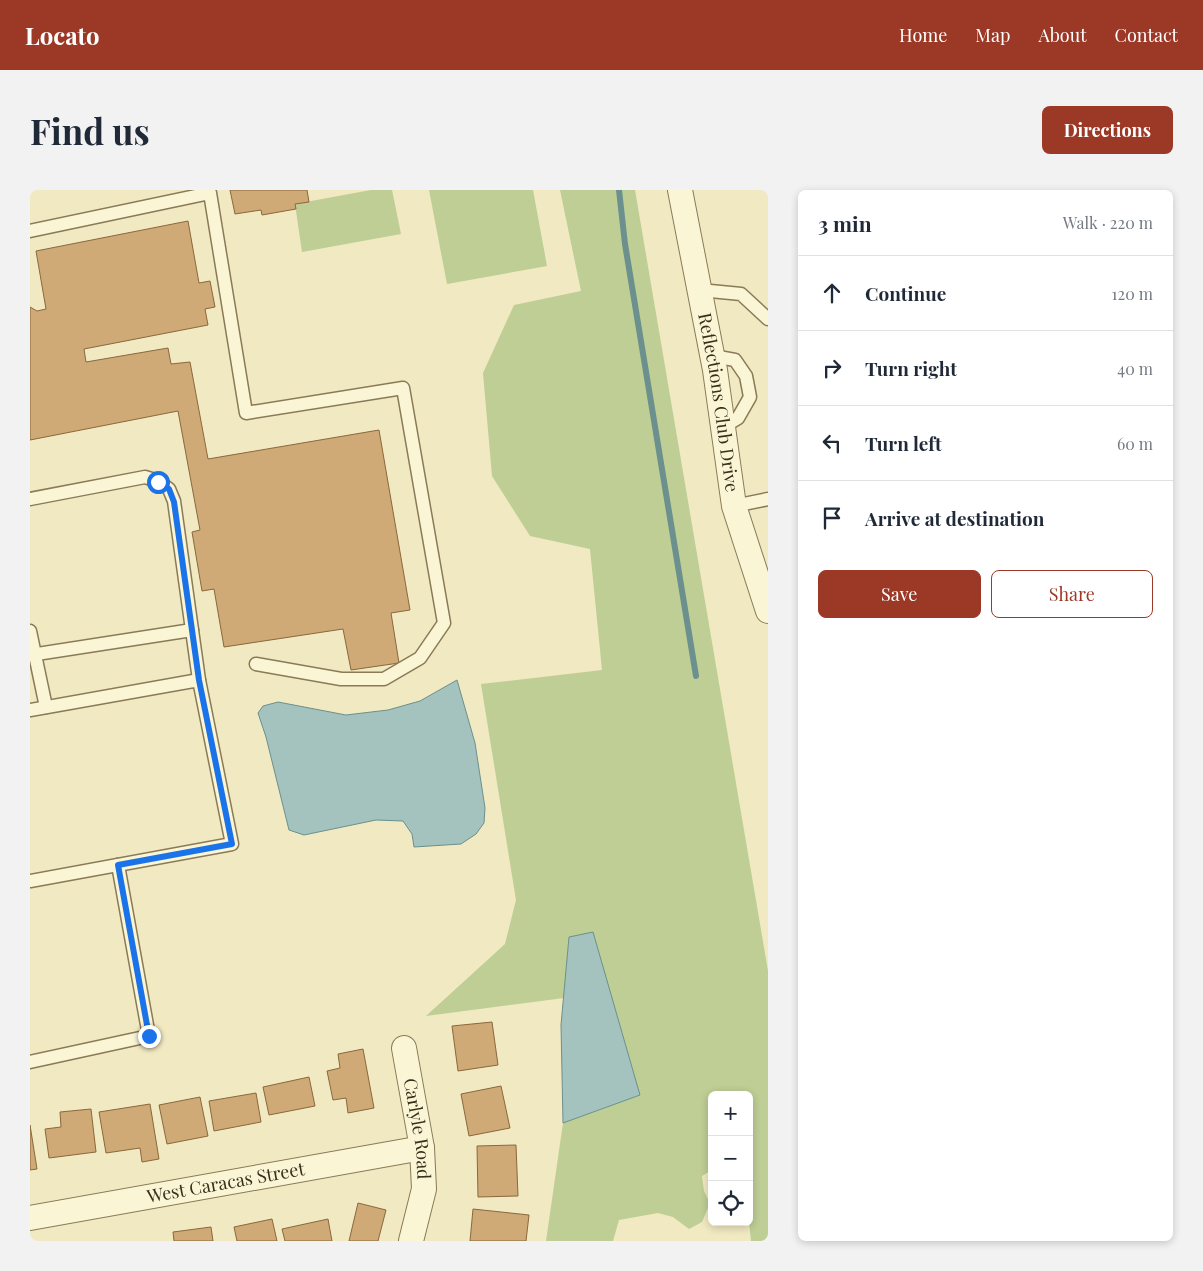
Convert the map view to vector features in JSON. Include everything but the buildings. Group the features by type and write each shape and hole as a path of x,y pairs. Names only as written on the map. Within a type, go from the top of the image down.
{"street":[{"name":"Reflections Club Drive","path":"680,190 713,356 734,506 768,611"},
{"name":"Carlyle Road","path":"404,1048 422,1148 424,1189 411,1241"},
{"name":"West Caracas Street","path":"30,1218 422,1148"}],"lane":[{"path":"30,231 210,193 246,413 403,388 444,623 420,658 384,680 341,679 256,664"},
{"path":"700,290 741,294 768,319"},
{"path":"30,499 145,477 169,489 174,502 199,680 232,844 30,881"},
{"path":"734,506 768,499"},
{"path":"32,655 192,630"},
{"path":"30,631 32,655 46,707"},
{"path":"30,710 199,680"},
{"path":"30,1062 149,1036 118,865"}],"green space":[{"path":"371,190 392,190 401,234 302,252 295,204"},
{"path":"429,190 533,190 547,266 447,284"},
{"path":"560,190 635,190 768,971 768,1241 751,1241 749,1226 753,1226 753,1091 708,1091 708,1172 702,1176 704,1191 708,1199 708,1208 702,1222 689,1229 673,1217 658,1213 619,1220 613,1241 546,1241 563,1123 640,1095 569,937 564,998 426,1016 505,944 516,900 481,684 602,670 590,549 530,536 492,476 483,373 514,305 581,291"}],"water":[{"path":"457,680 475,743 485,808 484,823 476,834 461,844 414,847 412,834 403,821 376,820 304,835 289,830 266,737 258,713 263,706 278,702 346,715 388,710 420,701"},
{"path":"593,932 640,1095 563,1123 561,1025 569,937"}],"waterway":[{"path":"619,190 625,244 696,676"}],"route":[{"path":"149,1036 118,865 232,844 199,680 174,502 169,489 158,482"}]}
